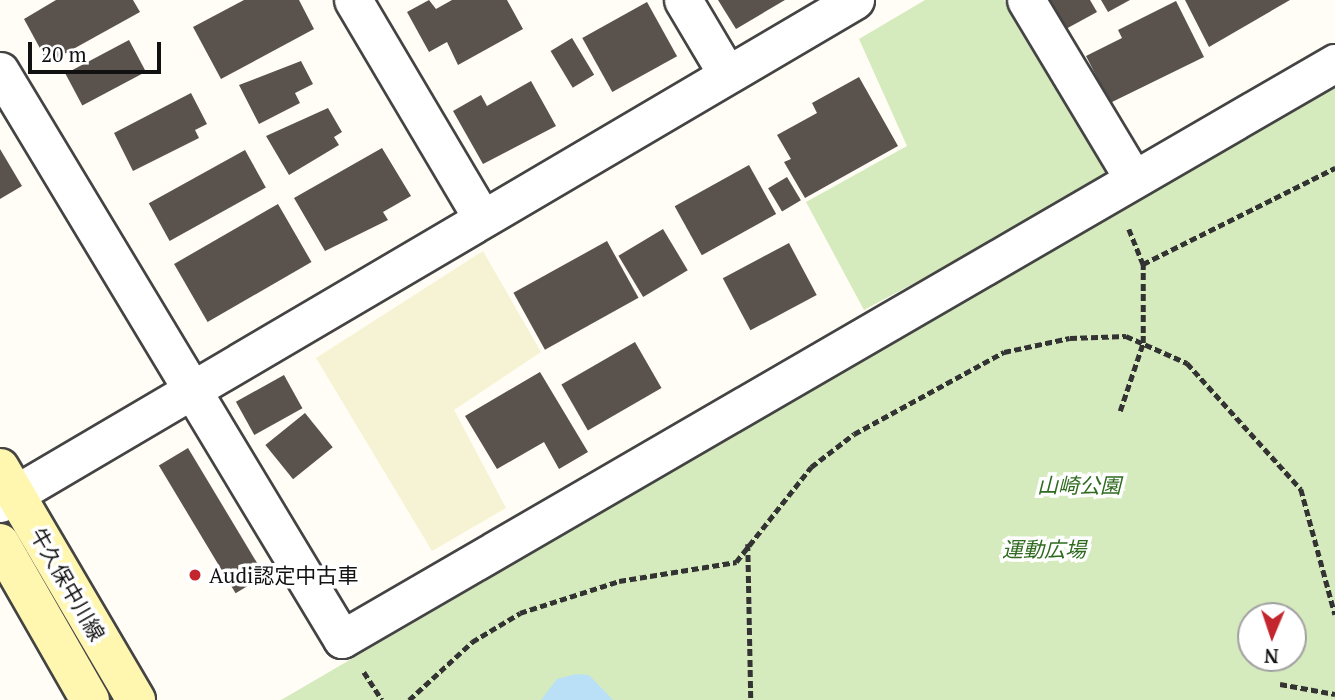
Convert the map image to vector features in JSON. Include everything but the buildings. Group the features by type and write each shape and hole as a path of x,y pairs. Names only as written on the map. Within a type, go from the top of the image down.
{"street":[{"path":"353,0 482,218"},
{"path":"683,0 727,74"},
{"path":"5,488 191,390 855,0"},
{"path":"1026,0 1123,183"},
{"path":"0,71 342,639 1123,183 1335,63"},
{"name":"牛久保中川線","path":"5,488 136,700"},
{"name":"牛久保中川線","path":"0,543 90,700"}],"path":[{"path":"1143,264 1335,168"},
{"path":"1121,411 1143,343 1143,264 1123,183"},
{"path":"409,700 472,642 520,614 619,581 736,562 748,543 811,467 854,434 953,376 1004,352 1070,338 1126,336 1187,363 1301,489 1335,614"},
{"path":"748,543 751,700"},
{"path":"1280,684 1335,694"}],"shaded area":[{"path":"483,251 541,352 454,410 506,508 432,551 316,358"}],"green space":[{"path":"925,0 1004,0 1116,175 864,310 806,202 907,146 859,39"},
{"name":"山崎公園","path":"1335,86 1335,700 281,700"}],"water":[{"path":"576,674 589,675 613,700 541,700 557,679"}],"place":[{"name":"Audi認定中古車","path":"195,575"}],"park label":[{"name":"運動広場","path":"1044,549"}]}
